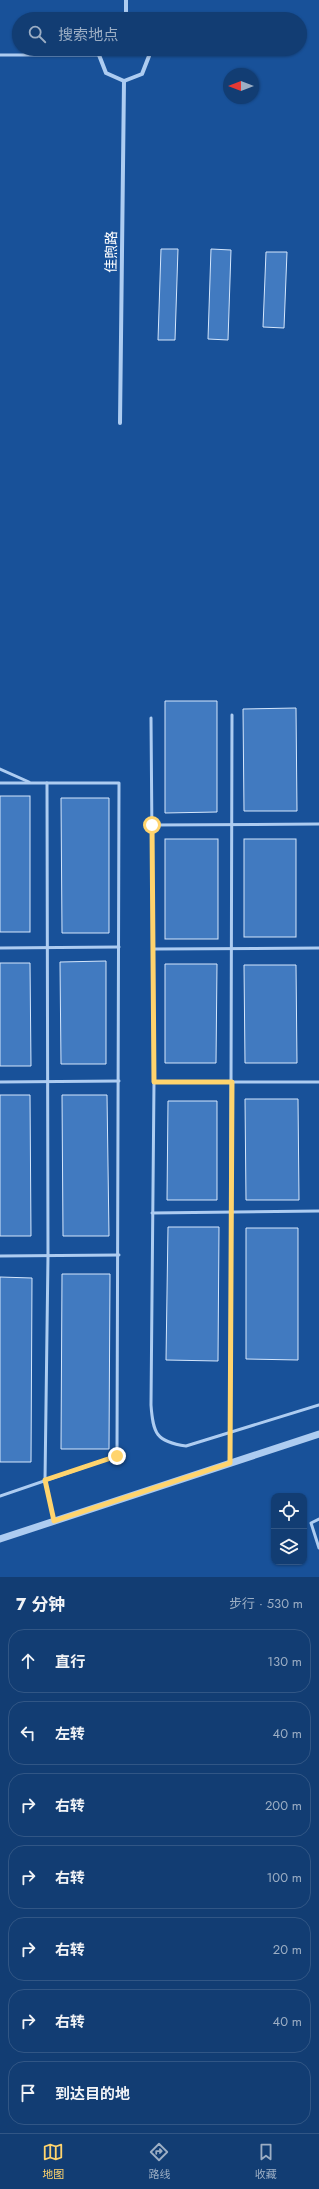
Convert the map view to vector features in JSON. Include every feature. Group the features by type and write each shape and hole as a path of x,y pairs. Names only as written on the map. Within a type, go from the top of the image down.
{"street":[{"path":"126,0 126,12"},
{"path":"99,56 106,73 124,81 142,74 149,56"},
{"name":"佳煦路","path":"120,423 124,81"},
{"path":"0,1539 319,1434"}],"lane":[{"path":"0,55 12,55"},
{"path":"230,1463 232,715"},
{"path":"151,718 154,1082 150,1405 152,1424 158,1437 172,1444 186,1446 319,1406"},
{"path":"0,769 31,783"},
{"path":"0,783 119,783 119,1255 117,1456 0,1496"},
{"path":"47,783 48,1256 45,1480 54,1521"},
{"path":"152,825 319,824"},
{"path":"0,948 119,947"},
{"path":"153,949 319,948"},
{"path":"0,1082 119,1081"},
{"path":"154,1082 319,1082"},
{"path":"152,1213 319,1211"},
{"path":"0,1256 119,1255"},
{"path":"319,1519 311,1523 319,1548"}],"building":[{"path":"161,249 178,249 175,340 158,340"},
{"path":"211,249 231,250 228,340 208,339"},
{"path":"266,252 287,252 284,328 263,327"},
{"path":"165,701 217,701 217,812 165,813"},
{"path":"296,708 297,811 244,811 243,709"},
{"path":"0,796 30,796 30,932 0,932"},
{"path":"61,798 109,798 109,933 62,933"},
{"path":"165,839 218,839 218,939 165,939"},
{"path":"244,839 296,839 296,937 244,937"},
{"path":"106,961 106,1064 61,1064 60,962"},
{"path":"0,963 30,963 31,1066 0,1066"},
{"path":"165,964 217,964 216,1063 165,1063"},
{"path":"244,965 296,965 297,1063 245,1063"},
{"path":"0,1095 30,1095 31,1236 0,1236"},
{"path":"62,1095 107,1095 109,1236 63,1236"},
{"path":"245,1099 298,1099 299,1200 246,1200"},
{"path":"168,1101 217,1101 217,1200 167,1200"},
{"path":"168,1227 219,1227 218,1361 166,1360"},
{"path":"246,1228 298,1228 298,1360 246,1359"},
{"path":"62,1274 110,1274 109,1449 61,1449"},
{"path":"0,1277 32,1278 31,1462 0,1462"}],"route":[{"path":"117,1456 45,1480 54,1521 230,1463 232,1082 154,1082 152,825"}]}
